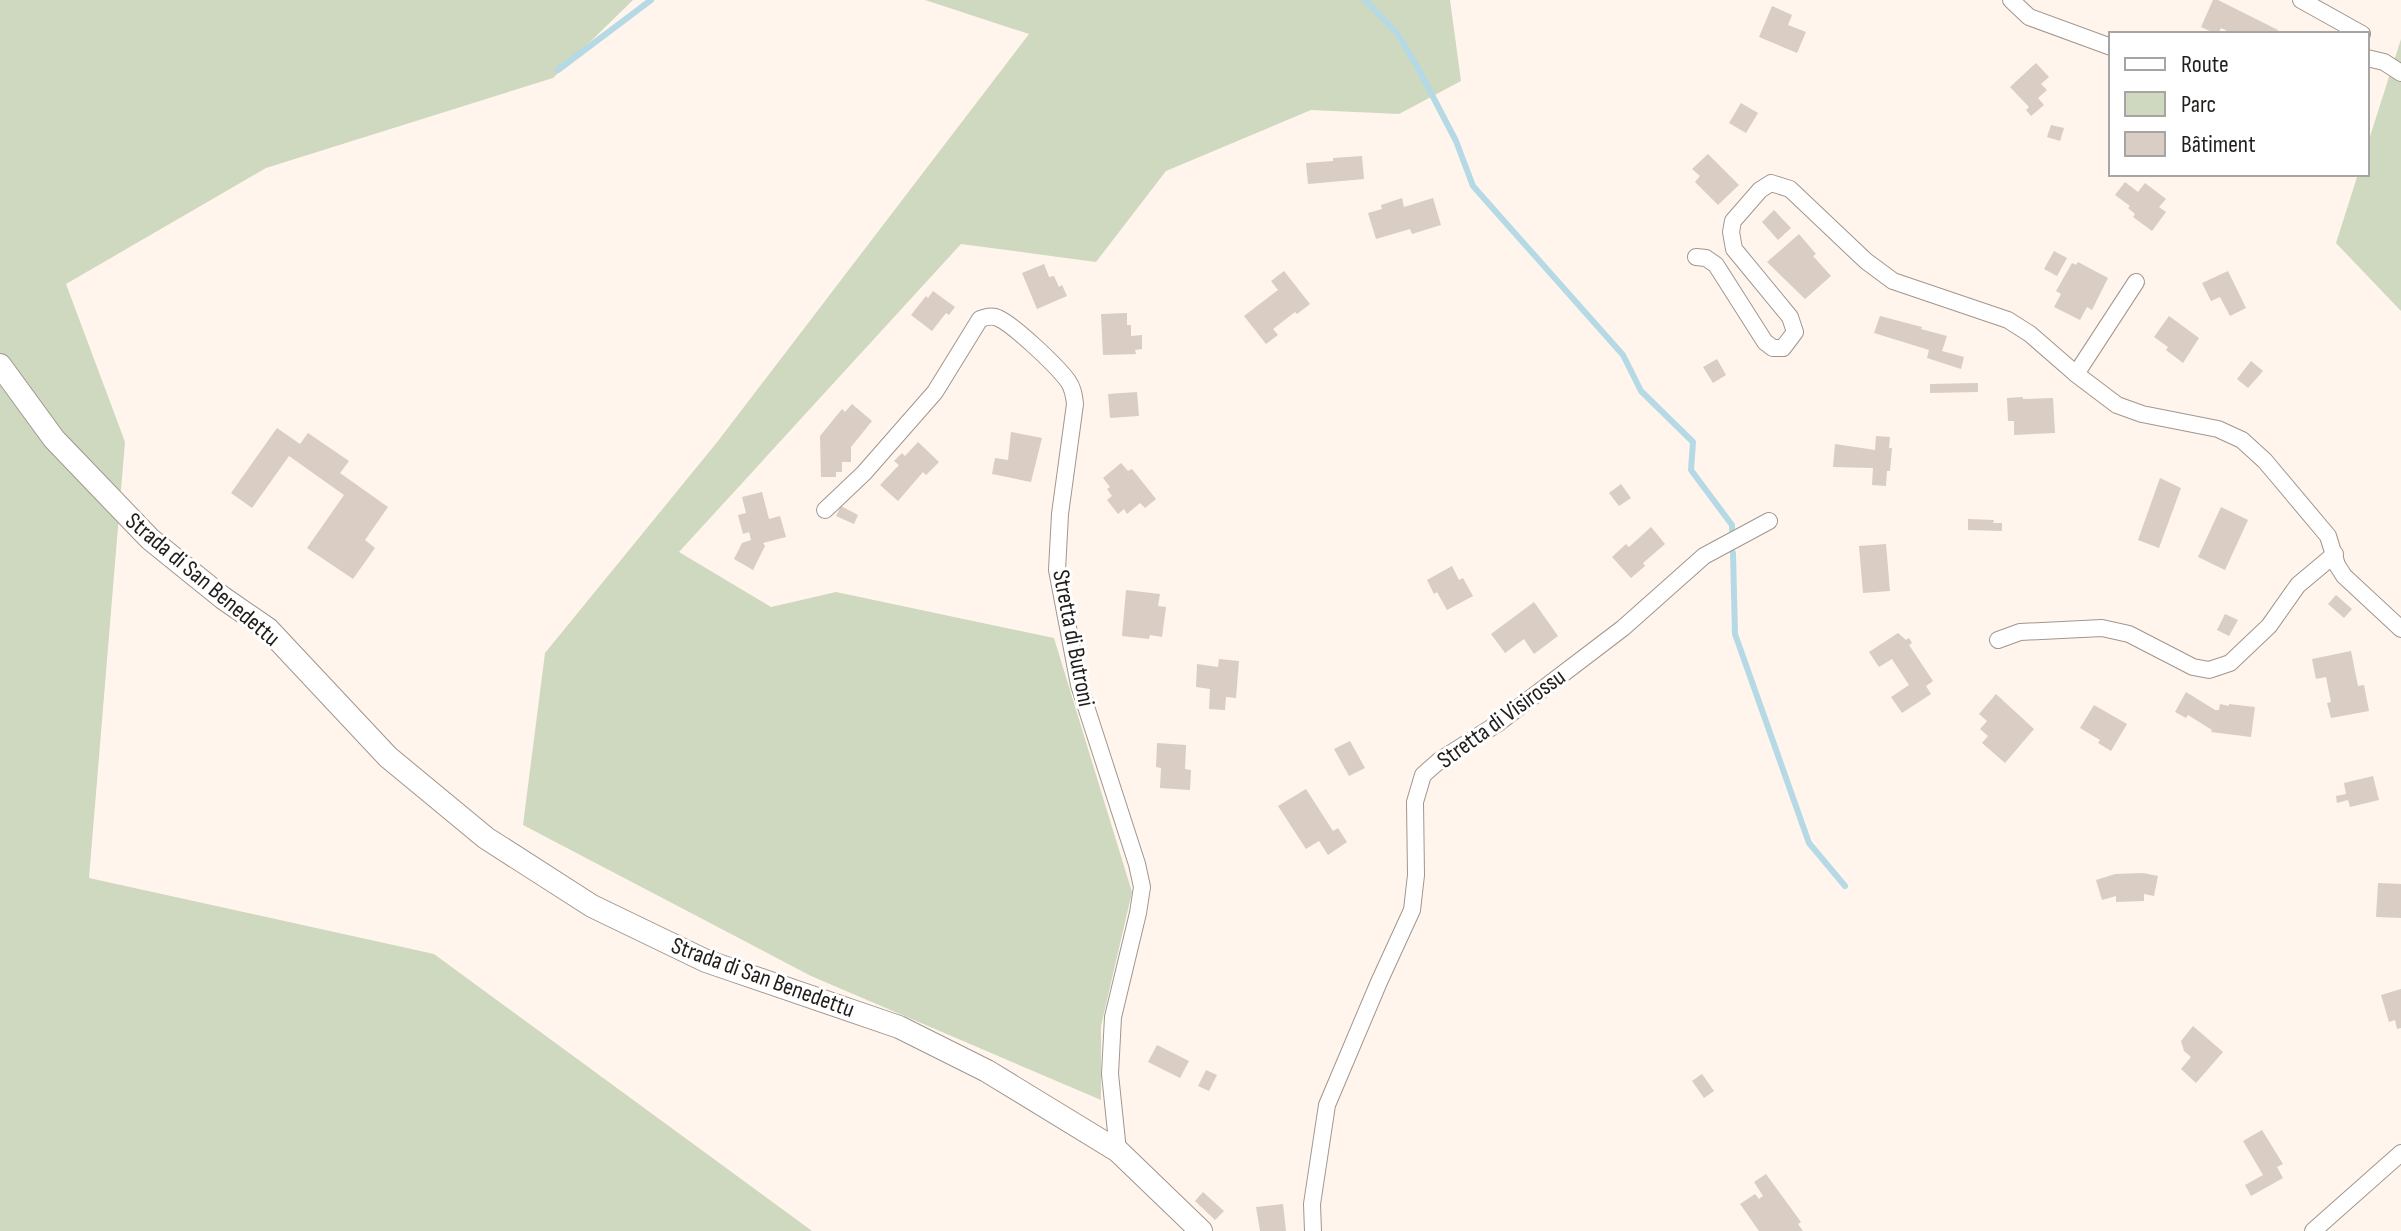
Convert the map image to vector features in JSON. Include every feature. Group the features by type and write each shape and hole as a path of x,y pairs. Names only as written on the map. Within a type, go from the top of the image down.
{"street":[{"path":"2011,0 2029,17 2109,46"},
{"path":"2301,0 2360,32"},
{"path":"2375,60 2401,73"},
{"path":"1696,257 1706,258 1716,265 1765,342 1773,348 1783,348 1795,332 1790,317 1734,249 1731,232 1733,221 1760,190 1771,183 1790,189 1866,261 1893,281 2008,320 2030,334 2117,405 2142,414 2218,429 2242,440 2265,461 2328,536 2337,565 2344,576 2401,629"},
{"path":"2076,374 2136,282"},
{"name":"Stretta di Butroni","path":"825,510 864,473 935,392 980,319 989,316 999,318 1034,346 1068,380 1074,391 1057,570 1079,685 1142,887 1113,1017 1110,1074 1118,1151"},
{"name":"Strada di San Benedettu","path":"0,365 54,439 150,539 223,598 268,629 388,757 486,838 592,906 706,961 899,1027 987,1071 1118,1151 1201,1231"},
{"name":"Stretta di Visirossu","path":"1313,1231 1312,1204 1327,1105 1412,910 1416,875 1415,802 1423,775 1440,760 1497,724 1623,628 1704,556 1769,521"},
{"path":"1998,640 2020,632 2102,628 2129,634 2193,667 2209,670 2230,663 2269,626 2298,585 2335,554"},
{"path":"2313,1231 2401,1153"}],"green space":[{"path":"0,0 633,0 553,78 266,168 66,284 125,442 89,878 434,954 812,1231 0,1231"},
{"path":"925,0 1450,0 1461,81 1399,114 1311,110 1166,171 1096,262 961,244 679,552 771,607 836,592 1054,638 1132,892 1101,1026 1101,1100 811,976 523,825 545,653 718,441 1029,34"},
{"path":"2401,39 2401,311 2336,243 2357,176 2369,176 2369,140"}],"building":[{"path":"2213,0 2218,0 2278,30 2229,32 2221,28 2219,32 2212,32 2201,27"},
{"path":"1772,6 1792,15 1788,25 1806,32 1797,53 1759,37"},
{"path":"2036,63 2049,77 2041,84 2047,90 2038,98 2044,105 2031,116 2026,110 2029,107 2010,87"},
{"path":"1741,103 1758,113 1746,133 1729,123"},
{"path":"2051,125 2064,128 2060,141 2047,137"},
{"path":"1708,154 1739,185 1718,205 1695,182 1700,176 1692,169"},
{"path":"1362,156 1364,179 1308,184 1306,163"},
{"path":"2125,182 2138,192 2145,183 2166,199 2159,207 2166,212 2152,231 2133,217 2135,214 2128,208 2130,206 2115,195"},
{"path":"1402,198 1404,207 1433,198 1441,225 1412,234 1410,229 1376,239 1368,213"},
{"path":"1774,210 1791,228 1778,240 1762,222"},
{"path":"1799,234 1831,276 1805,299 1767,262"},
{"path":"2054,251 2067,258 2057,276 2044,269"},
{"path":"2078,262 2108,278 2092,310 2087,307 2080,320 2054,307 2061,294 2056,291 2072,263 2076,265"},
{"path":"1044,264 1049,277 1054,276 1067,296 1037,309 1022,273"},
{"path":"1284,271 1310,304 1273,329 1278,335 1266,344 1244,316 1278,290 1271,281"},
{"path":"2228,271 2246,308 2230,316 2220,297 2211,301 2202,283"},
{"path":"933,291 955,307 932,331 911,315"},
{"path":"1127,313 1131,336 1142,335 1142,349 1135,350 1136,354 1103,355 1101,314"},
{"path":"1880,316 1947,336 1942,351 1964,357 1961,369 1927,358 1929,350 1874,333"},
{"path":"2169,316 2199,338 2183,363 2154,337"},
{"path":"1717,359 1726,375 1713,383 1703,367"},
{"path":"2251,361 2263,371 2248,388 2237,379"},
{"path":"1978,383 1978,392 1930,393 1930,384"},
{"path":"1137,392 1139,416 1110,418 1108,394"},
{"path":"2007,398 2053,398 2055,433 2014,435 2014,421 2008,421"},
{"path":"852,404 872,421 851,447 851,462 842,462 842,472 836,472 836,477 821,477 820,436 842,409 845,412"},
{"path":"277,428 300,444 308,433 349,461 340,473 388,507 365,540 375,548 353,579 307,548 344,495 289,456 252,508 231,493"},
{"path":"1011,432 1042,438 1031,482 992,474 995,458 1008,460"},
{"path":"1876,436 1890,437 1889,448 1892,448 1886,486 1872,485 1873,468 1833,467 1835,444 1875,450"},
{"path":"918,442 939,462 926,475 923,472 898,501 880,485 899,465 894,461 902,453 905,456"},
{"path":"1121,463 1128,471 1132,469 1156,499 1145,508 1140,503 1127,514 1124,509 1118,514 1107,500 1112,496 1103,478"},
{"path":"2160,478 2181,488 2159,548 2138,540"},
{"path":"1621,484 1631,498 1619,506 1609,493"},
{"path":"762,492 769,519 780,516 786,537 763,543 765,546 753,570 734,559 742,543 751,540 749,532 743,534 738,515 746,513 742,497"},
{"path":"841,506 858,515 854,524 836,516"},
{"path":"2221,507 2248,520 2225,570 2198,557"},
{"path":"1968,519 1994,520 1993,523 2002,523 2002,531 1968,530"},
{"path":"1651,527 1665,544 1631,578 1612,557 1626,544 1629,547"},
{"path":"1886,544 1890,591 1863,593 1859,546"},
{"path":"1452,566 1473,596 1447,610 1427,580"},
{"path":"1126,590 1160,594 1158,606 1166,607 1162,637 1122,636"},
{"path":"2336,595 2352,609 2344,618 2328,604"},
{"path":"1534,602 1558,636 1534,654 1524,639 1505,653 1491,634"},
{"path":"2225,614 2238,620 2229,636 2217,630"},
{"path":"1898,633 1906,640 1909,638 1912,643 1909,645 1933,681 1926,686 1931,694 1902,713 1891,697 1909,685 1892,659 1879,667 1869,652"},
{"path":"2351,651 2358,686 2364,685 2369,711 2331,718 2326,677 2316,679 2312,659"},
{"path":"1219,659 1239,661 1236,698 1226,697 1225,710 1209,709 1210,689 1196,687 1197,664 1218,667"},
{"path":"2186,692 2215,710 2219,710 2220,704 2255,707 2251,737 2211,732 2188,715 2186,718 2175,712"},
{"path":"1996,694 2034,729 2005,763 1982,743 1988,736 1980,729 1987,721 1979,714"},
{"path":"2094,705 2127,724 2111,751 2080,728"},
{"path":"1350,741 1365,768 1349,776 1334,749"},
{"path":"1157,743 1186,745 1185,769 1191,770 1190,790 1160,788 1161,768 1156,767"},
{"path":"2373,776 2379,800 2350,807 2348,800 2337,803 2336,796 2346,794 2344,783"},
{"path":"1306,789 1333,831 1338,828 1347,842 1328,855 1319,841 1306,849 1278,806"},
{"path":"2115,874 2158,876 2154,896 2144,894 2144,901 2116,902 2116,896 2102,900 2096,880"},
{"path":"2378,883 2401,884 2401,918 2376,917"},
{"path":"2401,989 2401,1028 2397,1029 2395,1020 2389,1022 2381,995"},
{"path":"2193,1026 2223,1052 2196,1083 2181,1069 2191,1057 2184,1051 2181,1041"},
{"path":"1157,1045 1189,1061 1180,1078 1148,1062"},
{"path":"1206,1070 1217,1075 1209,1091 1198,1086"},
{"path":"1702,1074 1714,1091 1704,1098 1692,1081"},
{"path":"2262,1130 2283,1164 2277,1167 2283,1178 2251,1196 2245,1185 2263,1175 2243,1141"},
{"path":"1766,1174 1801,1222 1798,1224 1803,1231 1759,1231 1740,1204 1755,1194 1759,1199 1763,1196 1754,1182"},
{"path":"1203,1192 1224,1211 1215,1220 1195,1201"},
{"path":"1283,1204 1286,1231 1260,1231 1256,1207"}],"waterway":[{"path":"558,70 651,0"},
{"path":"1365,0 1397,33 1418,68 1456,141 1473,186 1623,355 1641,391 1693,442 1691,470 1732,525 1732,530"},
{"path":"1733,553 1735,634 1809,843 1845,886"}]}
